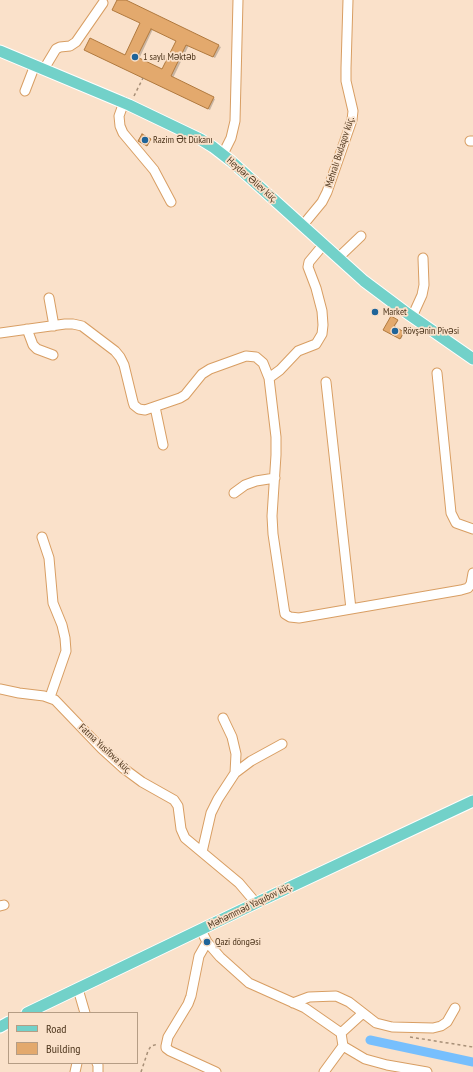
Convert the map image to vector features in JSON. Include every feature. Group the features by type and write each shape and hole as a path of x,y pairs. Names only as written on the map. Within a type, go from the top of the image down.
{"main road":[{"name":"Heydər Əliev küç.","path":"0,51 126,104 200,139 223,154 364,281 412,317 473,359"},
{"name":"Məhəmməd Yaqubov küç.","path":"29,1012 473,801"}],"street":[{"path":"223,154 231,138 235,121 238,0"},
{"name":"Mehralı Budaqov küç.","path":"303,225 322,202 327,192 352,120 353,111 346,81 348,0"},
{"path":"25,91 40,67 56,49 70,46 76,42 103,3"},
{"path":"126,104 119,116 120,126 123,133 154,170 171,202"},
{"path":"338,258 361,236"},
{"path":"269,378 280,370 298,351 316,344 322,334 322,311 316,288 308,267 309,262 324,244"},
{"path":"412,317 422,294 424,285 423,258"},
{"path":"49,298 54,326"},
{"path":"0,333 73,324 82,326 115,351 124,365 134,405 139,409 145,410 185,395 202,374 210,369 246,356 256,357 263,363 269,378 276,437 272,516 273,534 284,608 286,614 290,617 299,618 462,590 468,588 471,584 473,573"},
{"path":"26,329 33,345 37,349 53,355"},
{"path":"437,373 451,512 456,523 473,529"},
{"path":"326,382 351,609"},
{"path":"154,406 163,445"},
{"path":"234,493 245,485 256,481 275,478"},
{"path":"0,689 50,698 66,652 62,624 53,603 49,558 47,548 42,537"},
{"name":"Fatma Yusifova küç.","path":"50,698 55,700 122,768 142,782 174,800 178,806 181,829 185,838 239,883 256,903"},
{"path":"222,718 232,737 236,754 235,773"},
{"path":"202,852 212,813 218,799 235,773 251,761 282,744"},
{"path":"201,930 220,957 249,983 305,1008 341,1033 343,1046 324,1072"},
{"path":"208,942 203,947 199,956 188,1004 168,1038 166,1048 216,1072"},
{"path":"78,989 85,1012"},
{"path":"293,1003 309,997 336,996 349,1002 376,1023 385,1026 434,1028 447,1022 454,1008"},
{"path":"341,1033 363,1013"},
{"path":"343,1046 365,1059 427,1072"}],"path":[{"path":"126,104 143,78"},
{"path":"404,1035 473,1047"},
{"path":"141,1072 151,1046 158,1044 166,1046"}],"building":[{"path":"117,0 126,0 219,45 213,57 186,45 171,76 214,97 208,109 84,50 90,38 125,55 140,23 112,10","holes":["151,29 176,41 162,69 137,57"]},
{"path":"142,134 151,139 147,146 138,141"},
{"path":"391,316 398,320 394,326 404,332 400,339 383,330"}],"waterway":[{"path":"370,1040 473,1062"}],"place":[{"name":"1 saylı Məktəb","path":"135,57"},
{"name":"Razim Ət Dükanı","path":"145,140"},
{"name":"Market","path":"375,312"},
{"name":"Rövşənin Pivəsi","path":"395,331"},
{"name":"Qazi döngəsi","path":"207,942"}]}
